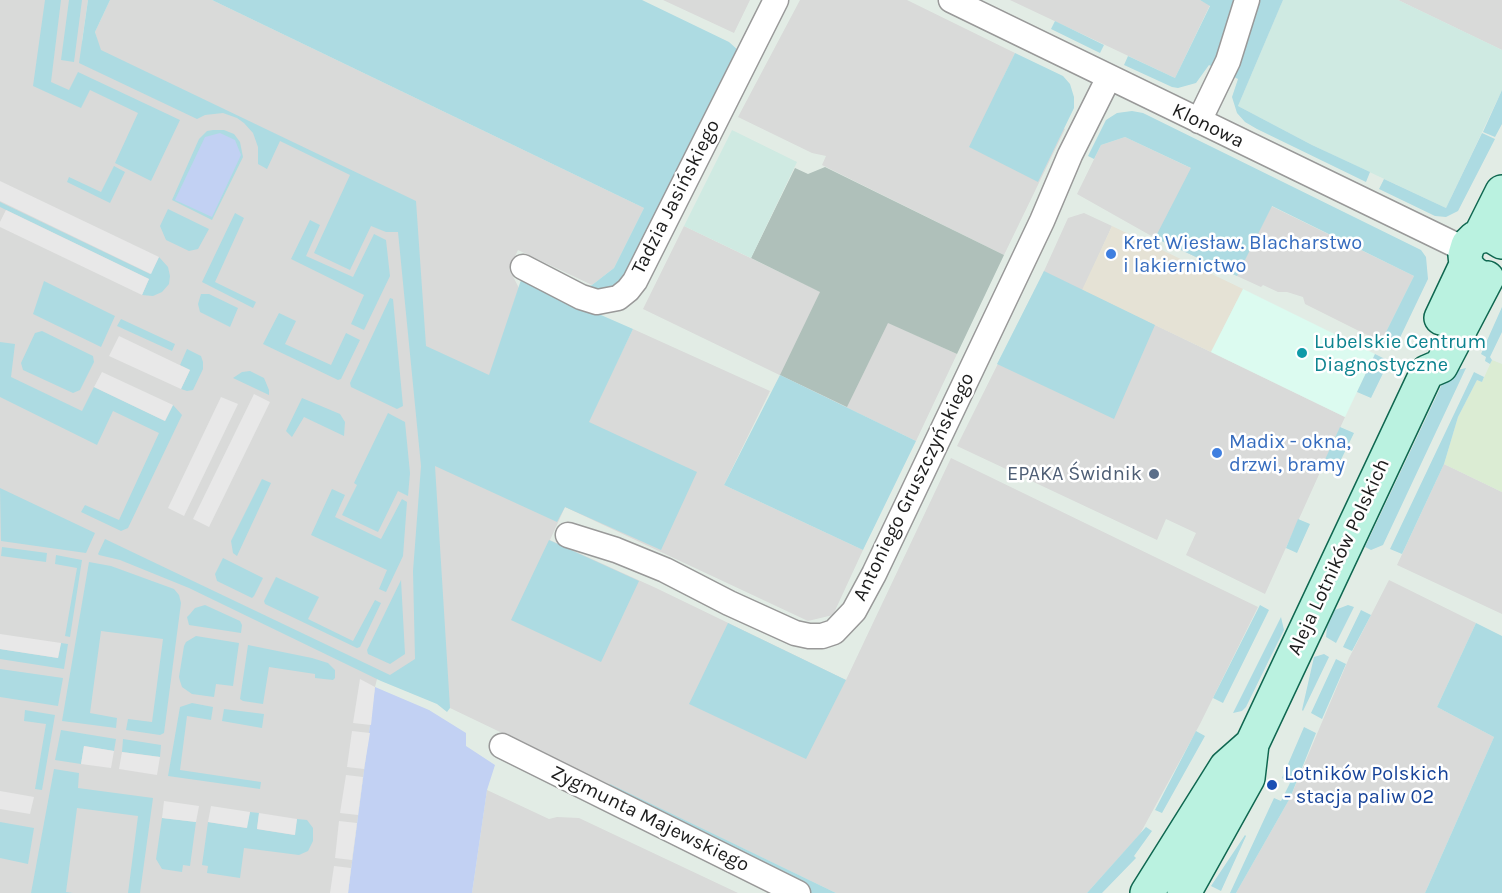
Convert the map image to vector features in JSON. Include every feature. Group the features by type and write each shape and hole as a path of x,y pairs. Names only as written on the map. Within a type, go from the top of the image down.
{"street":[{"name":"Tadzia Jasińskiego","path":"524,267 581,297 597,302 618,298 628,290 635,281 776,0"},
{"name":"Klonowa","path":"951,0 1199,120 1488,253"},
{"path":"1199,120 1228,61 1247,0"},
{"name":"Antoniego Gruszczyńskiego","path":"568,535 638,558 795,633 822,636 834,632 854,611 874,574 1108,77"},
{"name":"Aleja Lotników Polskich","path":"1184,893 1248,778 1252,744 1427,372 1441,366 1488,253 1502,192"},
{"name":"Aleja Lotników Polskich","path":"1147,893 1226,767 1252,744"},
{"name":"Zygmunta Majewskiego","path":"502,746 798,893"}],"shaded area":[{"path":"0,0 88,0 82,41 100,50 95,32 110,0 212,0 644,208 614,268 592,285 518,250 509,269 519,288 490,375 588,422 633,329 770,391 724,485 863,550 833,615 808,621 565,507 550,540 656,588 846,680 951,458 1258,607 1200,724 1140,834 1087,893 836,893 450,708 423,691 377,679 348,893 0,893"},
{"path":"45,0 61,0 51,82 69,90 78,72 180,120 151,181 115,163 138,113 90,90 81,108 33,86"},
{"path":"69,0 82,0 74,62 61,60"},
{"path":"88,0 110,0 95,32 101,50 416,201 426,346 489,375 521,280 633,329 589,422 697,472 661,550 565,507 557,522 435,466 450,708 447,712 437,704 381,681 189,588 120,560 98,554 105,539 390,675 415,659 413,571 421,466 398,232 386,232 371,226 350,270 314,253 350,175 280,141 267,169 258,164 258,147 253,133 237,118 223,113 205,115 197,119 79,63"},
{"path":"212,0 642,0 729,42 739,51 626,275 619,284 606,293 582,289 592,285 614,268 644,208"},
{"path":"663,0 750,0 734,33"},
{"path":"800,0 907,0 1015,53 1003,78 1065,129 1004,255 822,165 826,156 812,153 738,117"},
{"path":"1010,0 1200,0 1210,5 1175,78"},
{"path":"1200,0 1238,0 1215,68 1209,65 1196,83 1178,88 1124,65 1128,56 1175,78 1210,6"},
{"path":"1258,0 1283,0 1238,106 1370,172 1366,182 1257,129 1245,122 1237,113 1232,97 1238,79 1232,76"},
{"path":"1283,0 1398,0 1502,50 1502,90 1446,208 1312,145 1238,106"},
{"path":"1398,0 1502,0 1502,50"},
{"path":"1055,21 1104,45 1100,53 1051,29"},
{"path":"1015,53 1063,76 1070,84 1074,97 1074,108 1038,182 969,147"},
{"path":"1502,90 1502,124 1495,137 1483,132"},
{"path":"1132,111 1143,113 1421,250 1426,257 1428,279 1396,346 1391,347 1381,342 1414,276 1272,206 1237,276 1155,238 1191,168 1125,137 1101,145 1094,159 1088,156 1106,120 1117,113"},
{"path":"224,130 234,134 240,142 243,157 212,220 172,200 199,139 207,131"},
{"path":"732,130 797,162 751,258 684,226"},
{"path":"220,133 235,140 241,155 212,217 175,200 205,137"},
{"path":"1482,133 1495,139 1458,211 1446,217 1435,216 1379,189 1384,179 1446,208"},
{"path":"1125,137 1414,276 1381,342 1305,304 1303,297 1278,292 1263,285 1261,287 1155,238 1077,194 1101,145"},
{"path":"114,166 125,172 110,203 67,182 69,177 101,192"},
{"path":"825,167 1004,255 957,354 888,323 847,407 780,375 820,292 751,258 795,168 808,174"},
{"path":"0,181 159,257 151,274 0,201"},
{"path":"0,202 150,274 159,257 168,267 169,284 162,292 153,296 142,295 149,279 0,207"},
{"path":"168,209 209,229 198,249 189,251 166,240 160,226"},
{"path":"6,210 149,279 142,295 0,227"},
{"path":"235,213 244,218 215,282 256,302 253,308 202,282"},
{"path":"1084,213 1112,226 1083,290 1345,417 1265,594 1186,555 1196,533 1166,519 1157,540 957,446 1068,218"},
{"path":"310,220 320,225 306,256 353,277 374,234 386,240 390,276 364,330 351,324 364,295 291,259"},
{"path":"684,226 957,354 916,441 643,309"},
{"path":"1112,226 1243,289 1211,352 1082,290"},
{"path":"1044,271 1155,325 1114,419 997,364"},
{"path":"44,281 115,316 101,347 33,314"},
{"path":"1243,289 1375,354 1345,417 1211,352"},
{"path":"201,294 209,294 238,308 230,327 200,312 198,304"},
{"path":"390,298 393,299 403,406 397,409 351,387 350,383"},
{"path":"1502,307 1502,332 1490,357 1492,360 1490,364 1481,354"},
{"path":"279,313 296,321 285,344 331,365 346,333 360,340 341,379 338,380 263,344"},
{"path":"121,319 175,344 172,351 117,326"},
{"path":"42,331 93,356 94,362 80,390 73,393 23,370 21,363 35,333"},
{"path":"119,336 190,370 181,389 109,356"},
{"path":"0,342 15,344 11,377 82,411 94,387 165,421 173,405 182,415 128,528 121,531 81,512 85,505 119,520 159,433 113,411 97,445 0,397"},
{"path":"187,349 201,356 203,369 193,390 187,391 181,389 190,370 180,365"},
{"path":"1375,354 1389,361 1371,398 1357,392"},
{"path":"1492,360 1502,364 1502,492 1444,464 1458,417 1477,380 1482,382"},
{"path":"1466,368 1383,545 1371,550 1365,547 1445,378 1453,371"},
{"path":"250,371 264,378 269,395 233,378 242,372"},
{"path":"102,372 173,405 165,421 94,387"},
{"path":"1474,372 1484,377 1482,382 1477,380 1458,417 1444,464 1402,554 1390,549"},
{"path":"780,375 916,441 863,550 724,485"},
{"path":"254,394 270,402 209,527 193,519"},
{"path":"221,397 238,404 184,516 168,508"},
{"path":"302,398 340,414 345,422 344,436 304,417 292,437 286,431"},
{"path":"388,413 405,422 410,473 408,496 398,491 378,532 342,515 357,485 354,483"},
{"path":"1340,427 1354,433 1335,472 1322,466"},
{"path":"1444,464 1502,492 1502,614 1397,565"},
{"path":"262,479 271,483 237,556 233,553 231,541"},
{"path":"0,488 95,533 86,553 1,541"},
{"path":"332,489 345,495 335,517 381,539 402,499 407,502 403,556 386,592 379,589 387,570 311,535"},
{"path":"1298,519 1310,524 1297,553 1286,548"},
{"path":"549,540 639,581 601,662 511,620"},
{"path":"2,547 47,553 46,562 1,556"},
{"path":"56,555 82,560 70,637 65,636 77,568 55,564"},
{"path":"223,558 263,578 252,598 217,581 215,574"},
{"path":"89,562 111,566 174,589 179,595 181,603 164,733 160,735 126,730 128,719 152,722 163,639 101,631 90,713 117,718 116,728 62,721"},
{"path":"276,577 319,597 308,619 353,641 375,600 381,603 360,647 357,648 265,604 264,601"},
{"path":"401,580 405,654 390,664 368,654 367,650"},
{"path":"1389,580 1476,623 1437,707 1494,737 1425,893 1236,893 1290,798 1349,658"},
{"path":"205,605 240,621 241,633 189,625 187,617 195,608"},
{"path":"1260,605 1269,610 1223,703 1213,698"},
{"path":"1348,605 1354,607 1336,643 1326,637 1327,627 1335,610"},
{"path":"1361,610 1371,615 1352,651 1343,647"},
{"path":"1281,617 1284,630 1246,707 1242,711 1233,713"},
{"path":"728,623 846,680 806,759 689,704"},
{"path":"1476,623 1502,636 1502,893 1425,893 1494,737 1437,707"},
{"path":"0,634 61,643 58,658 0,649"},
{"path":"196,636 239,643 233,686 216,684 214,697 192,694 182,687 180,681 184,646"},
{"path":"61,643 68,644 64,669 0,659 0,649 58,658"},
{"path":"248,645 328,663 335,670 335,678 333,680 315,678 315,674 269,667 263,704 243,701 240,699"},
{"path":"1324,654 1329,657 1303,711 1314,657"},
{"path":"1336,659 1346,664 1322,719 1311,713"},
{"path":"0,669 63,678 58,706 0,697"},
{"path":"360,679 375,687 371,725 353,723"},
{"path":"375,687 429,710 466,733 466,746 495,765 487,790 472,893 348,893"},
{"path":"192,703 213,707 211,720 187,716 180,770 261,782 260,789 168,776 180,707"},
{"path":"224,709 264,714 262,728 222,721"},
{"path":"25,710 55,715 42,790 35,789 46,724 24,721"},
{"path":"1304,727 1316,733 1290,798 1236,893 1230,893 1274,798 1281,801 1290,783 1282,778"},
{"path":"61,730 116,739 114,751 84,746 81,764 55,760"},
{"path":"352,731 370,733 364,769 347,767"},
{"path":"1196,731 1205,736 1162,813 1155,810"},
{"path":"123,739 161,745 160,757 122,752"},
{"path":"84,746 114,751 111,768 81,764"},
{"path":"122,752 160,757 157,775 119,769"},
{"path":"54,769 79,773 78,788 153,798 140,893 128,893 138,816 77,808 66,892 73,893 31,893"},
{"path":"346,775 363,777 358,815 340,813"},
{"path":"610,784 836,893 809,893 607,791"},
{"path":"487,790 549,819 579,818 738,893 472,893"},
{"path":"0,791 34,797 30,814 0,809"},
{"path":"164,801 199,806 196,822 162,818"},
{"path":"211,806 250,812 247,828 208,822"},
{"path":"250,812 259,813 257,829 294,835 297,819 307,820 313,828 313,841 308,851 299,855 244,848 240,878 207,873 208,866 202,865 208,822 246,828"},
{"path":"259,813 297,819 295,835 257,829"},
{"path":"162,818 196,822 190,866 183,865 182,872 162,869 156,859"},
{"path":"339,821 357,823 352,860 335,858"},
{"path":"0,822 34,828 28,864 0,858"},
{"path":"1146,827 1152,831 1134,856 1136,858 1102,893 1087,893"},
{"path":"1245,835 1221,891 1211,886"},
{"path":"334,866 351,868 348,893 330,893"}],"place":[{"name":"Kret Wiesław. Blacharstwo i lakiernictwo","path":"1111,254"},
{"name":"Lubelskie Centrum Diagnostyczne","path":"1302,353"},
{"name":"Madix - okna, drzwi, bramy","path":"1217,453"},
{"name":"EPAKA Świdnik","path":"1154,474"},
{"name":"Lotników Polskich - stacja paliw 02","path":"1272,785"}]}
